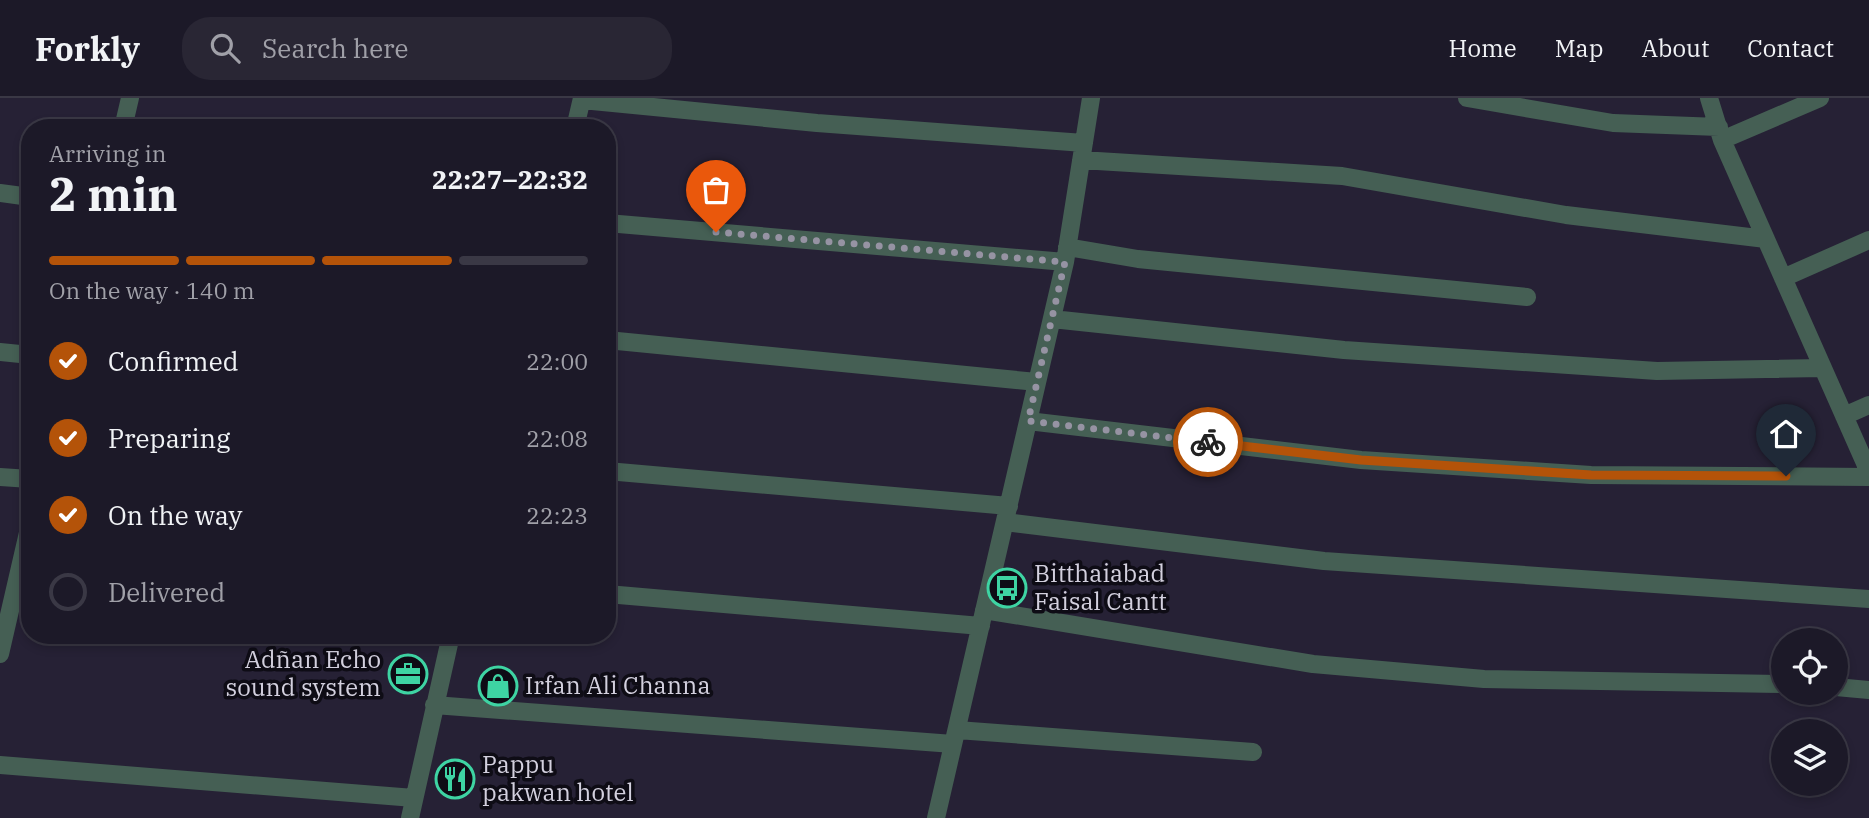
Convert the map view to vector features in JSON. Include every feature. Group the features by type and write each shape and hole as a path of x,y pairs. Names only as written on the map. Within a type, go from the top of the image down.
{"street":[{"path":"125,119 130,98"},
{"path":"936,818 1066,255 1091,98"},
{"path":"1467,98 1613,123 1721,133 1820,98"},
{"path":"1028,421 1361,460 1577,475 1869,474 1766,239 1709,98"},
{"path":"577,119 582,99 1082,152 1342,176 1566,215 1766,239"},
{"path":"0,193 21,196"},
{"path":"616,224 1138,259 1527,298"},
{"path":"1783,278 1869,240"},
{"path":"1052,319 1344,350 1657,371 1823,368"},
{"path":"616,341 1037,382"},
{"path":"0,352 21,354"},
{"path":"1844,416 1869,405"},
{"path":"616,472 1007,514 1324,561 1869,599"},
{"path":"0,477 21,478"},
{"path":"0,654 6,603 21,554"},
{"path":"616,595 983,618 1339,666 1484,679 1771,684"},
{"path":"410,818 449,644"},
{"path":"1848,688 1869,690"},
{"path":"434,705 955,737 1253,751"},
{"path":"0,765 414,798"}],"way so far":[{"path":"716,232 1065,262 1028,421 1208,442"}],"place":[{"name":"Bitthaiabad Faisal Cantt","path":"1007,588"},
{"name":"Adñan Echo sound system","path":"408,674"},
{"name":"Irfan Ali Channa","path":"498,686"},
{"name":"Pappu pakwan hotel","path":"455,779"}],"route":[{"path":"1208,442 1361,460 1591,475 1786,476"}]}
